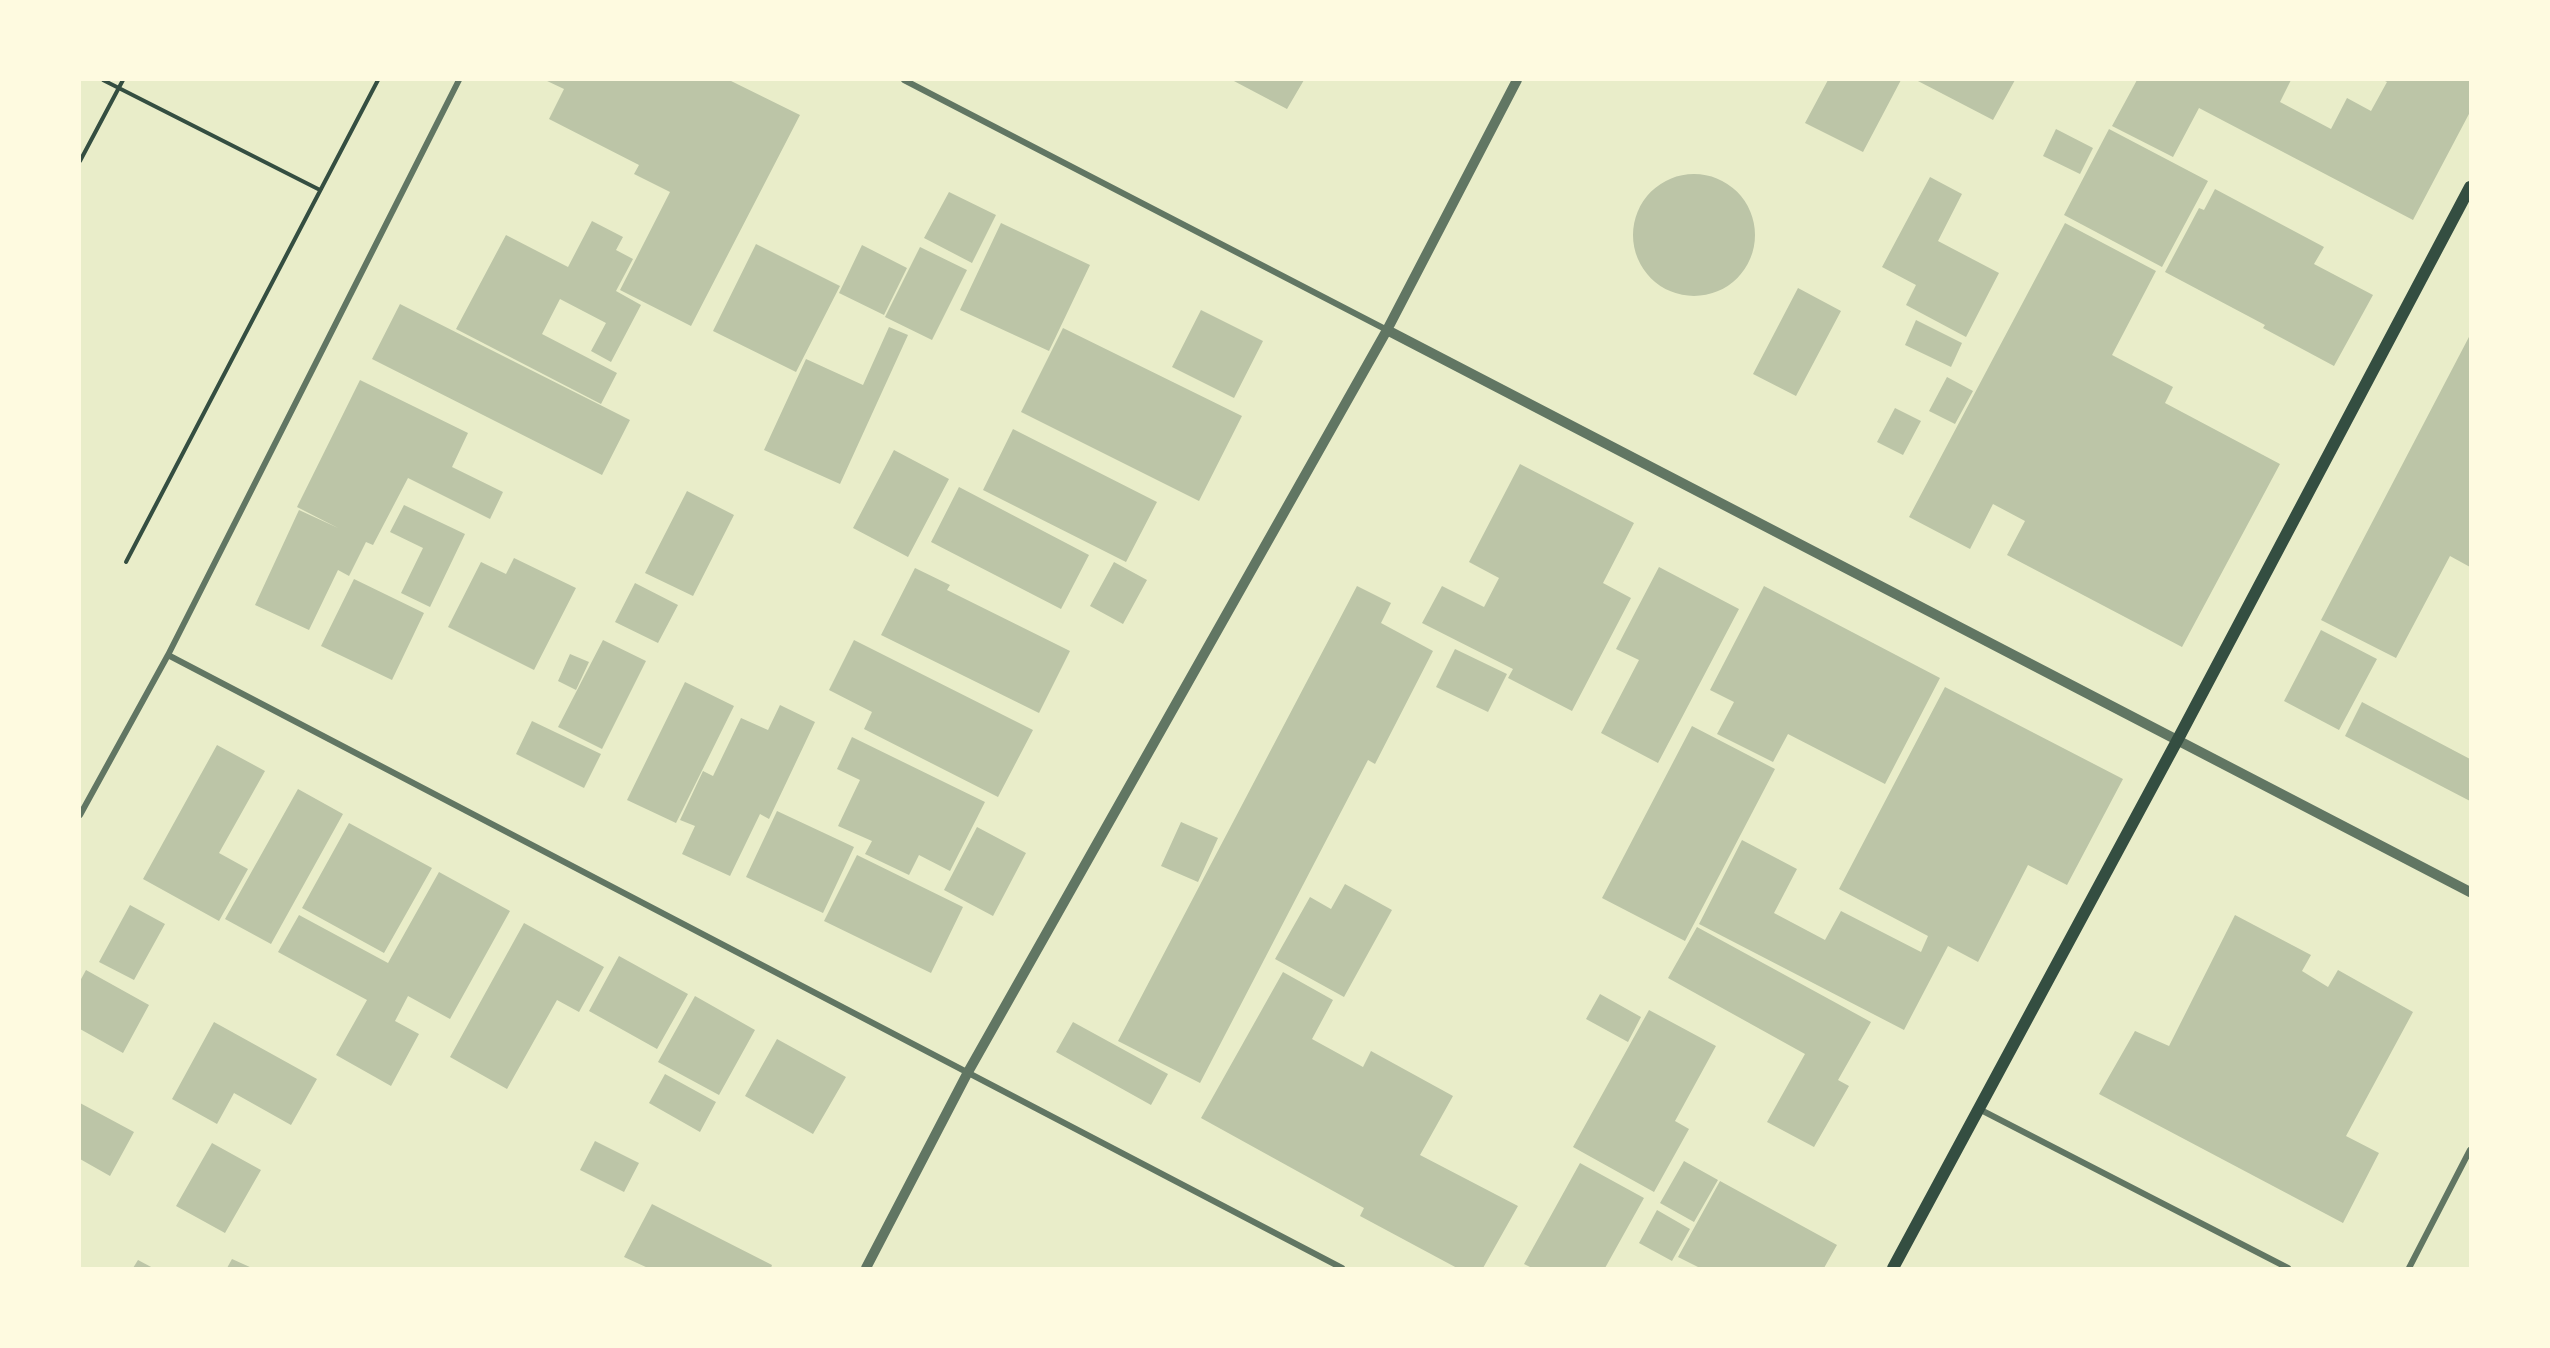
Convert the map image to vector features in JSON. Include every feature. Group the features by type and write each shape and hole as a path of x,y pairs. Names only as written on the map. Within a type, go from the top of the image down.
{"main road":[{"path":"1893,1269 2178,739 2470,187"}],"street":[{"path":"80,815 168,655 459,80"},
{"path":"904,80 2470,892"},
{"path":"866,1269 968,1071 1387,330 1517,80"},
{"path":"168,655 968,1071 1342,1269"},
{"path":"1979,1109 2288,1269"},
{"path":"2409,1269 2470,1150"}],"path":[{"path":"102,80 320,190"},
{"path":"80,161 123,80"},
{"path":"126,562 378,80"}],"building":[{"path":"545,80 729,80 800,115 691,326 620,290 670,192 634,174 639,165 549,119 564,89"},
{"path":"1232,80 1304,80 1287,109"},
{"path":"1828,80 1901,80 1863,152 1805,123"},
{"path":"1916,80 2015,80 1993,120"},
{"path":"2137,80 2291,80 2280,102 2331,129 2347,98 2371,111 2387,82 2383,80 2470,80 2470,112 2413,220 2199,108 2173,157 2112,126"},
{"path":"2056,129 2093,148 2080,174 2043,156"},
{"path":"2109,129 2208,181 2162,267 2064,215"},
{"path":"1694,174 1717,178 1737,192 1751,212 1755,235 1751,258 1737,278 1717,292 1694,296 1671,292 1651,278 1637,258 1633,235 1637,212 1651,192 1671,178"},
{"path":"1930,177 1962,194 1938,241 1999,273 1966,337 1906,305 1916,285 1882,267"},
{"path":"2215,189 2324,247 2314,264 2373,295 2334,366 2263,328 2265,325 2165,272 2199,208 2204,210"},
{"path":"949,192 996,215 972,263 924,238"},
{"path":"592,221 623,237 616,250 633,259 616,291 641,305 611,362 591,351 606,323 560,299 542,334 617,373 601,404 456,329 506,235 568,267"},
{"path":"1001,223 1090,265 1049,351 960,310"},
{"path":"2065,223 2156,271 2112,355 2173,387 2165,403 2280,464 2182,647 2007,555 2025,521 1993,504 1970,549 1909,517"},
{"path":"756,244 840,286 796,372 713,331"},
{"path":"862,245 907,268 884,315 839,293"},
{"path":"920,247 967,270 932,340 885,317"},
{"path":"1798,288 1841,311 1796,396 1753,374"},
{"path":"400,304 630,420 602,475 372,359"},
{"path":"1201,310 1263,341 1234,398 1172,367"},
{"path":"1916,320 1962,343 1951,367 1905,345"},
{"path":"889,327 908,335 840,484 764,450 806,359 863,385"},
{"path":"1063,328 1242,416 1199,501 1021,412"},
{"path":"2470,335 2470,567 2450,556 2396,658 2321,620"},
{"path":"1947,377 1973,391 1955,424 1929,411"},
{"path":"360,380 468,433 452,467 503,492 490,519 408,478 373,545 366,542 349,576 338,570 309,630 255,605 299,510 338,528 297,507"},
{"path":"1895,408 1921,421 1903,455 1877,442"},
{"path":"1013,429 1157,502 1126,562 983,490"},
{"path":"894,450 949,479 908,557 853,528"},
{"path":"1520,464 1634,523 1603,583 1631,598 1572,711 1508,678 1513,669 1422,623 1442,586 1484,607 1499,578 1469,562"},
{"path":"959,487 1089,555 1061,609 931,542"},
{"path":"687,491 734,515 693,596 645,573"},
{"path":"404,505 465,534 430,607 401,593 423,548 390,532"},
{"path":"514,558 576,588 534,670 448,627 481,562 506,574"},
{"path":"1114,562 1147,580 1123,624 1090,606"},
{"path":"1659,567 1739,609 1658,763 1601,733 1639,660 1616,649"},
{"path":"915,568 950,585 947,590 1070,651 1039,713 881,635"},
{"path":"354,579 424,613 392,680 321,646"},
{"path":"635,583 678,605 658,643 615,622"},
{"path":"1357,586 1391,603 1381,623 1433,651 1375,764 1368,760 1200,1083 1118,1041"},
{"path":"1764,586 1940,678 1885,784 1788,734 1773,762 1717,734 1734,702 1710,690"},
{"path":"2321,630 2377,659 2339,730 2284,701"},
{"path":"603,640 646,661 602,749 558,727"},
{"path":"854,640 1033,730 998,797 864,729 872,712 829,690"},
{"path":"1455,649 1507,674 1488,712 1436,687"},
{"path":"570,654 589,662 576,690 558,681"},
{"path":"685,682 734,706 676,823 627,800"},
{"path":"1945,687 2123,779 2067,885 2028,865 1978,962 1948,946 1904,1030 1699,924 1742,840 1797,869 1774,913 1825,940 1841,911 1921,952 1928,936 1839,889"},
{"path":"2362,702 2470,759 2470,801 2345,736"},
{"path":"780,705 815,722 769,819 760,814 730,876 682,854 695,826 680,820 703,771 713,776 741,718 768,730"},
{"path":"532,721 601,754 584,788 516,754"},
{"path":"1692,726 1775,769 1685,941 1602,898"},
{"path":"852,737 985,802 950,871 919,855 909,875 865,854 872,841 838,826 860,780 837,769"},
{"path":"217,745 265,771 219,853 248,869 219,921 143,879"},
{"path":"298,789 343,814 271,944 225,919"},
{"path":"777,811 854,847 823,913 746,877"},
{"path":"1181,822 1218,838 1198,882 1161,866"},
{"path":"349,823 432,868 384,953 302,908"},
{"path":"977,827 1026,853 993,916 944,890"},
{"path":"857,855 963,907 931,973 824,921"},
{"path":"439,872 510,911 450,1019 408,996 395,1021 419,1034 391,1086 336,1055 367,1000 278,952 299,915 388,963"},
{"path":"1345,884 1392,910 1344,997 1275,959 1310,897 1331,909"},
{"path":"130,905 165,924 134,980 99,962"},
{"path":"2235,915 2311,955 2302,971 2328,987 2338,970 2413,1012 2346,1136 2379,1153 2343,1223 2099,1094 2135,1031 2169,1046"},
{"path":"524,923 604,967 579,1012 557,1000 507,1089 450,1057"},
{"path":"1697,927 1871,1022 1838,1080 1849,1086 1814,1147 1767,1122 1805,1054 1668,978"},
{"path":"619,956 688,994 657,1049 589,1011"},
{"path":"86,970 149,1005 123,1053 80,1029 80,981"},
{"path":"1283,972 1333,1000 1312,1039 1363,1067 1371,1051 1453,1096 1420,1155 1518,1206 1483,1268 1457,1268 1360,1216 1364,1208 1201,1118"},
{"path":"1600,994 1641,1017 1628,1042 1586,1019"},
{"path":"695,996 755,1030 719,1095 658,1062"},
{"path":"1649,1010 1716,1046 1675,1121 1689,1129 1654,1192 1573,1147"},
{"path":"214,1022 317,1079 291,1125 234,1093 217,1124 172,1099"},
{"path":"1073,1022 1168,1074 1151,1105 1056,1052"},
{"path":"777,1039 846,1077 813,1134 745,1096"},
{"path":"665,1074 716,1102 700,1132 649,1103"},
{"path":"80,1103 134,1132 110,1176 80,1159"},
{"path":"595,1141 639,1163 624,1192 580,1170"},
{"path":"212,1143 261,1170 225,1233 176,1206"},
{"path":"1684,1161 1718,1180 1694,1222 1660,1203"},
{"path":"1580,1163 1644,1198 1605,1268 1532,1268 1524,1264"},
{"path":"1720,1181 1837,1245 1824,1268 1700,1268 1678,1257"},
{"path":"652,1204 772,1265 771,1268 648,1268 624,1257"},
{"path":"1657,1210 1690,1229 1672,1261 1639,1243"},
{"path":"232,1259 252,1268 227,1268"},
{"path":"138,1260 153,1268 133,1268"}]}
